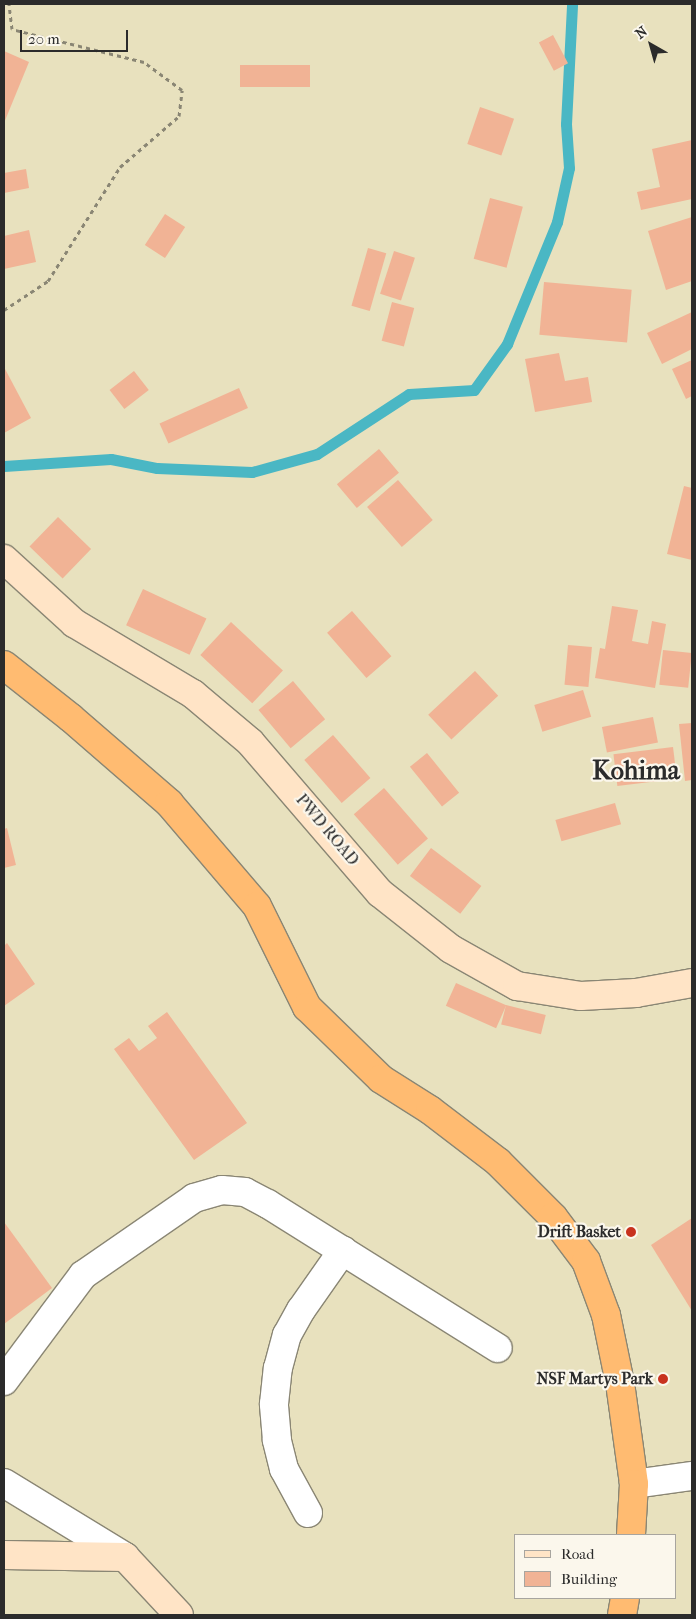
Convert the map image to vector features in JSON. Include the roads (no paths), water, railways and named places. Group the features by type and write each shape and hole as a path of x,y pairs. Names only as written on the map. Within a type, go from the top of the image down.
{"highway":[{"path":"4,665 71,718 169,803 257,906 307,1008 381,1078 430,1110 498,1162 553,1217 586,1261 606,1315 634,1484 631,1534"},
{"path":"622,1615 625,1599"}],"street":[{"name":"PWD ROAD","path":"4,559 74,623 193,694 250,742 380,893 451,949 517,986 581,996 636,993 692,983"},
{"path":"4,1381 83,1275 194,1198 222,1190 245,1192 343,1250 498,1348"},
{"path":"308,1513 284,1469 277,1440 274,1404 278,1368 287,1335 300,1310 343,1250"},
{"path":"634,1484 692,1476"},
{"path":"4,1483 125,1557 179,1615"},
{"path":"4,1555 125,1557"}],"waterway":[{"path":"4,466 111,459 157,468 252,472 317,454 409,394 474,390 507,344 557,222 569,168 566,124 572,4"}],"place":[{"name":"Drift Basket","path":"631,1232"},
{"name":"NSF Martys Park","path":"663,1379"}],"district":[{"name":"Kohima","path":"636,771"}]}
